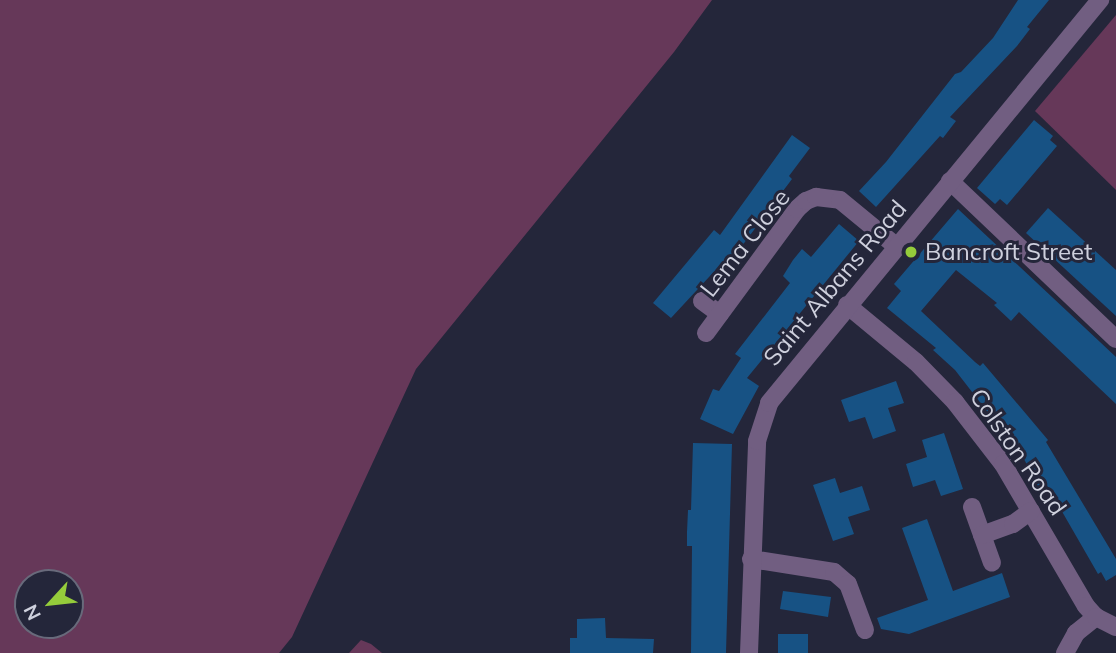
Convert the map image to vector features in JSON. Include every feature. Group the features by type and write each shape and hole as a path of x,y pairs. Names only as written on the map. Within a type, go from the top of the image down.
{"street":[{"name":"Saint Albans Road","path":"749,653 757,440 761,421 782,384 1100,0"},
{"path":"950,181 1116,339"},
{"name":"Lema Close","path":"706,333 797,209 816,197 840,200 896,246"},
{"path":"702,301 720,314"},
{"name":"Colston Road","path":"847,305 916,362 955,402 1003,464 1086,606 1096,617"},
{"path":"972,507 992,563"},
{"path":"982,535 1013,524 1031,511"},
{"path":"751,559 834,572 848,584 864,630"},
{"path":"1065,653 1076,633 1096,617 1116,628"}],"shaded area":[{"path":"0,0 712,0 674,52 416,369 292,637 279,653 0,653"},
{"path":"1116,15 1116,190 1035,111"},
{"path":"361,640 371,644 382,653 349,653"}],"building":[{"path":"1018,0 1049,0 1027,27 1030,29 1017,46 950,117 956,121 943,138 940,136 876,207 859,191 886,162 955,74 961,72 993,38"},
{"path":"1034,120 1053,136 1050,140 1057,146 1007,205 1000,199 995,204 977,188"},
{"path":"792,135 810,148 789,176 792,179 727,266 722,263 671,318 653,303 714,230 720,235"},
{"path":"1048,208 1116,270 1116,316 1026,233"},
{"path":"958,209 1116,357 1116,404 1019,312 1011,321 994,305 997,303 956,270 921,311 975,362 980,366 983,363 1048,440 1046,442 1116,559 1116,575 1106,581 1101,572 1098,574 1045,482 1038,486 1024,459 955,370 933,350 936,348 887,308 901,291 894,284"},
{"path":"839,224 859,241 747,378 759,386 733,434 700,419 713,389 719,391 741,358 735,354 790,283 783,276 793,260 802,249 811,257"},
{"path":"896,381 904,403 888,408 896,431 873,439 865,417 849,422 841,400"},
{"path":"944,433 963,489 941,496 935,480 913,487 906,464 927,457 922,440"},
{"path":"693,443 732,444 726,653 691,653 692,546 687,546 687,532 688,510 691,510"},
{"path":"835,478 840,493 862,486 870,510 848,517 854,534 833,541 813,485"},
{"path":"927,519 953,591 1002,573 1010,597 909,634 881,629 877,618 928,600 902,528"},
{"path":"783,591 831,597 828,617 780,609"},
{"path":"605,618 606,638 654,639 653,653 570,653 570,638 577,638 577,619"},
{"path":"778,634 808,634 808,653 778,653"}],"place":[{"name":"Bancroft Street","path":"911,252"}]}
